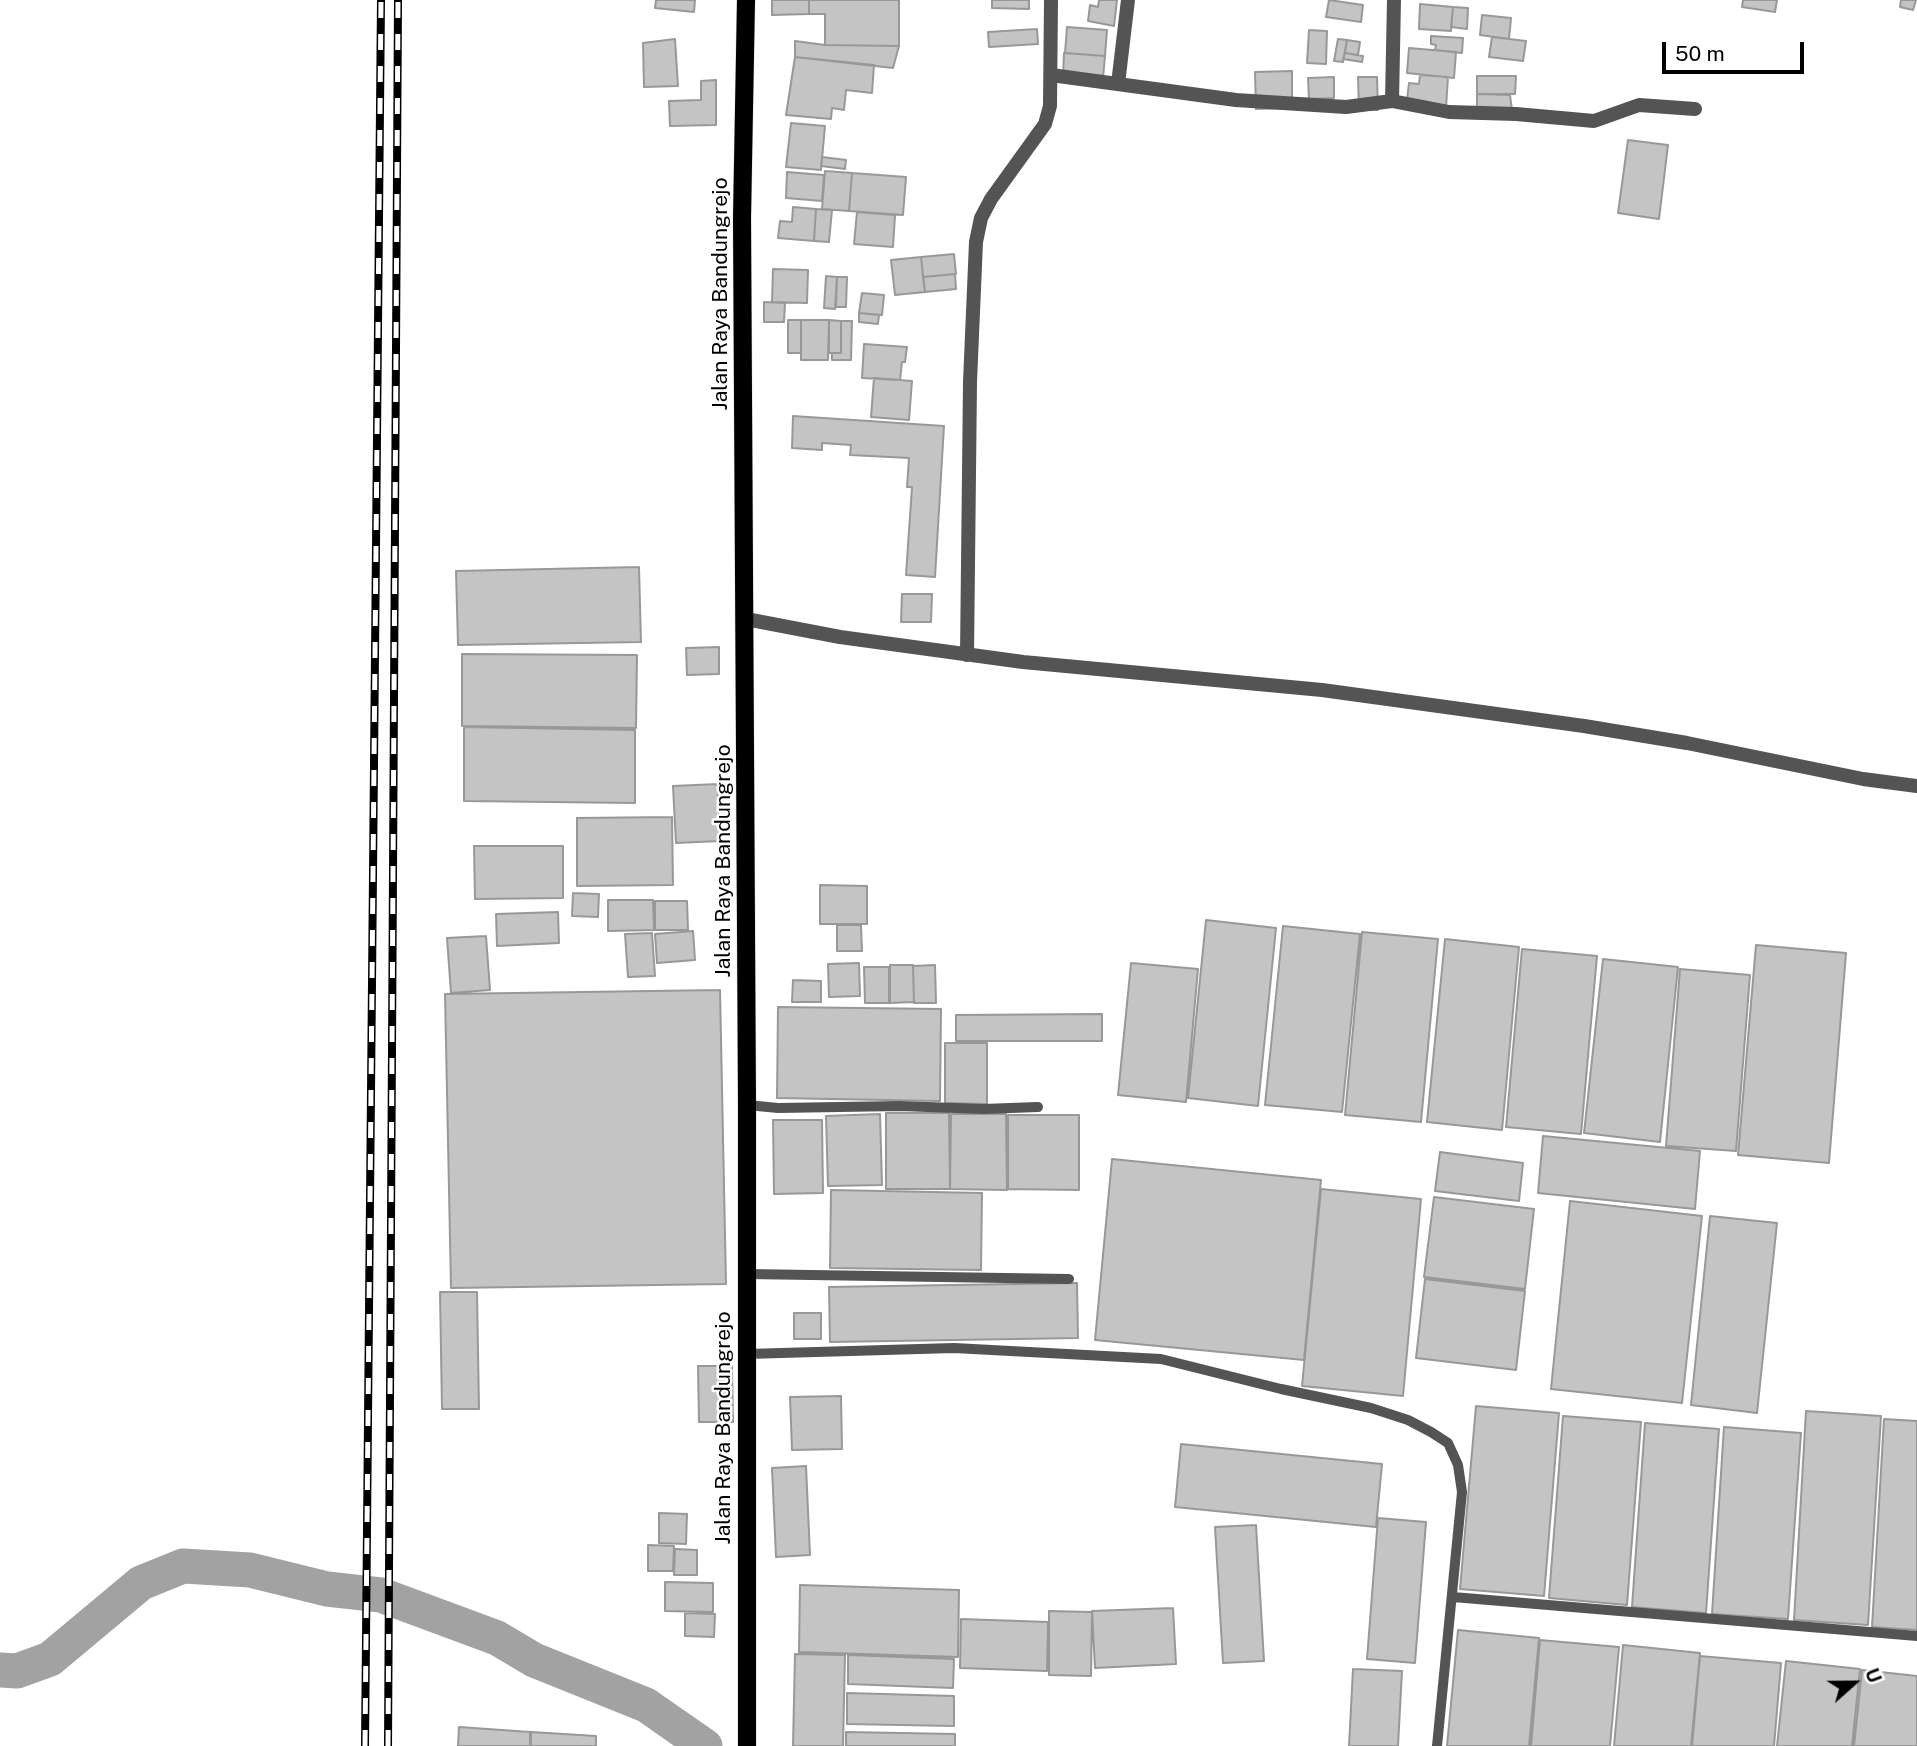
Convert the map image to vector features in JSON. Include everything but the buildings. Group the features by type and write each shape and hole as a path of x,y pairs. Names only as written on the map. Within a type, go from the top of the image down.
{"main road":[{"name":"Jalan Raya Bandungrejo","path":"746,0 742,218 746,619 747,1746"}],"street":[{"path":"967,655 970,382 976,242 981,218 991,199 1045,124 1050,106 1051,0"},
{"path":"1118,84 1128,0"},
{"path":"1392,101 1394,0"},
{"path":"1051,75 1236,100 1346,107 1392,101 1450,112 1516,114 1594,121 1639,105 1695,109"},
{"path":"746,619 841,637 1068,668 1368,696 1584,726 1687,743 1863,779 1917,786"}],"lane":[{"path":"747,1105 778,1108 1038,1107"},
{"path":"747,1274 1069,1279"},
{"path":"747,1354 954,1348 1161,1359 1371,1408 1408,1420 1448,1443 1458,1465 1462,1492 1437,1746"},
{"path":"1453,1597 1917,1636"}],"waterway":[{"path":"0,1670 17,1671 50,1659 141,1583 183,1566 250,1570 327,1589 381,1595 497,1638 534,1660 646,1705 705,1746"}],"railway":[{"path":"365,1746 381,0"},
{"path":"388,1746 398,0"}]}
